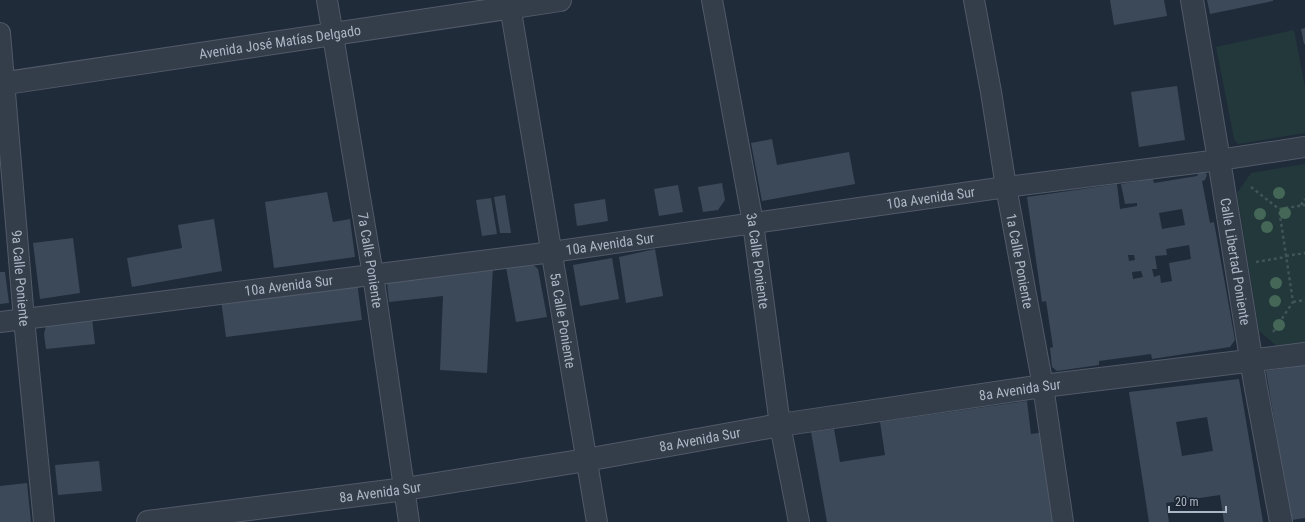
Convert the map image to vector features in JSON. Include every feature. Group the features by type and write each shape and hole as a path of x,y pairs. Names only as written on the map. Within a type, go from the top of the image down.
{"street":[{"name":"7a Calle Poniente","path":"327,0 373,275 409,522"},
{"name":"Avenida José Matías Delgado","path":"2,84 332,34 510,4 560,0"},
{"name":"3a Calle Poniente","path":"712,0 753,223 780,425 799,522"},
{"name":"1a Calle Poniente","path":"974,0 1006,187 1043,386 1063,522"},
{"name":"Calle Libertad Poniente","path":"1192,0 1251,360 1281,522"},
{"name":"5a Calle Poniente","path":"510,4 597,522"},
{"name":"9a Calle Poniente","path":"0,33 2,84 44,522"},
{"name":"10a Avenida Sur","path":"0,322 552,252 1006,187 1219,160 1305,146"},
{"name":"8a Avenida Sur","path":"148,522 405,489 586,460 780,425 1043,386 1305,354"}],"path":[{"path":"1251,187 1279,209 1293,302 1281,320 1276,322 1277,327 1273,332"},
{"path":"1300,206 1305,199"},
{"path":"1279,209 1305,205"},
{"path":"1256,262 1305,253"},
{"path":"1293,302 1305,300"}],"green space":[{"path":"1294,30 1305,87 1305,133 1238,144 1234,139 1216,47"},
{"path":"1305,164 1305,343 1278,347 1259,331 1237,193 1251,173"}],"building":[{"path":"1110,0 1164,0 1167,16 1114,25"},
{"path":"1207,0 1273,0 1273,1 1210,14"},
{"path":"1305,28 1305,44 1304,44 1301,29"},
{"path":"1177,86 1185,140 1139,147 1131,92"},
{"path":"772,139 777,165 849,152 855,184 762,201 751,143"},
{"path":"1204,171 1207,175 1205,180 1202,181 1210,223 1214,222 1235,340 1230,347 1152,359 1151,354 1099,361 1099,365 1057,371 1052,367 1050,348 1053,347 1046,301 1042,302 1027,197 1117,184 1120,209 1137,206 1137,203 1125,204 1121,184 1153,179 1154,183 1197,176 1199,172","holes":["1182,209 1185,225 1162,229 1159,213","1189,245 1191,259 1169,263 1172,281 1161,283 1160,275 1154,277 1152,269 1157,269 1155,256 1167,255 1166,249","1128,255 1134,255 1135,260 1129,261","1141,271 1143,277 1133,279 1132,272"]},
{"path":"722,183 725,200 718,210 703,212 698,187"},
{"path":"678,185 683,212 659,216 654,189"},
{"path":"327,192 333,222 350,219 355,257 274,268 265,202"},
{"path":"505,195 511,233 500,233 494,197"},
{"path":"491,198 497,234 482,236 476,200"},
{"path":"605,199 608,221 577,226 574,204"},
{"path":"214,219 222,271 132,287 127,258 182,248 178,225"},
{"path":"73,238 80,293 40,299 33,243"},
{"path":"655,249 663,296 626,303 619,257"},
{"path":"612,258 619,299 580,306 573,265"},
{"path":"530,262 538,269 547,317 516,322 506,267"},
{"path":"493,267 487,373 440,370 443,296 389,302 387,282"},
{"path":"0,272 5,272 9,303 0,304"},
{"path":"357,282 362,320 226,337 221,300"},
{"path":"92,318 95,344 46,349 44,334 47,322"},
{"path":"1305,365 1305,518 1292,520 1266,371"},
{"path":"1239,379 1263,522 1224,522 1220,495 1166,503 1169,522 1149,522 1129,392","holes":["1207,417 1213,451 1182,456 1176,422"]},
{"path":"1027,401 1031,434 1046,432 1059,522 827,522 811,432 834,429 840,462 885,455 880,422"},
{"path":"99,461 102,491 58,495 55,465"},
{"path":"27,483 31,522 0,522 0,486"}]}
